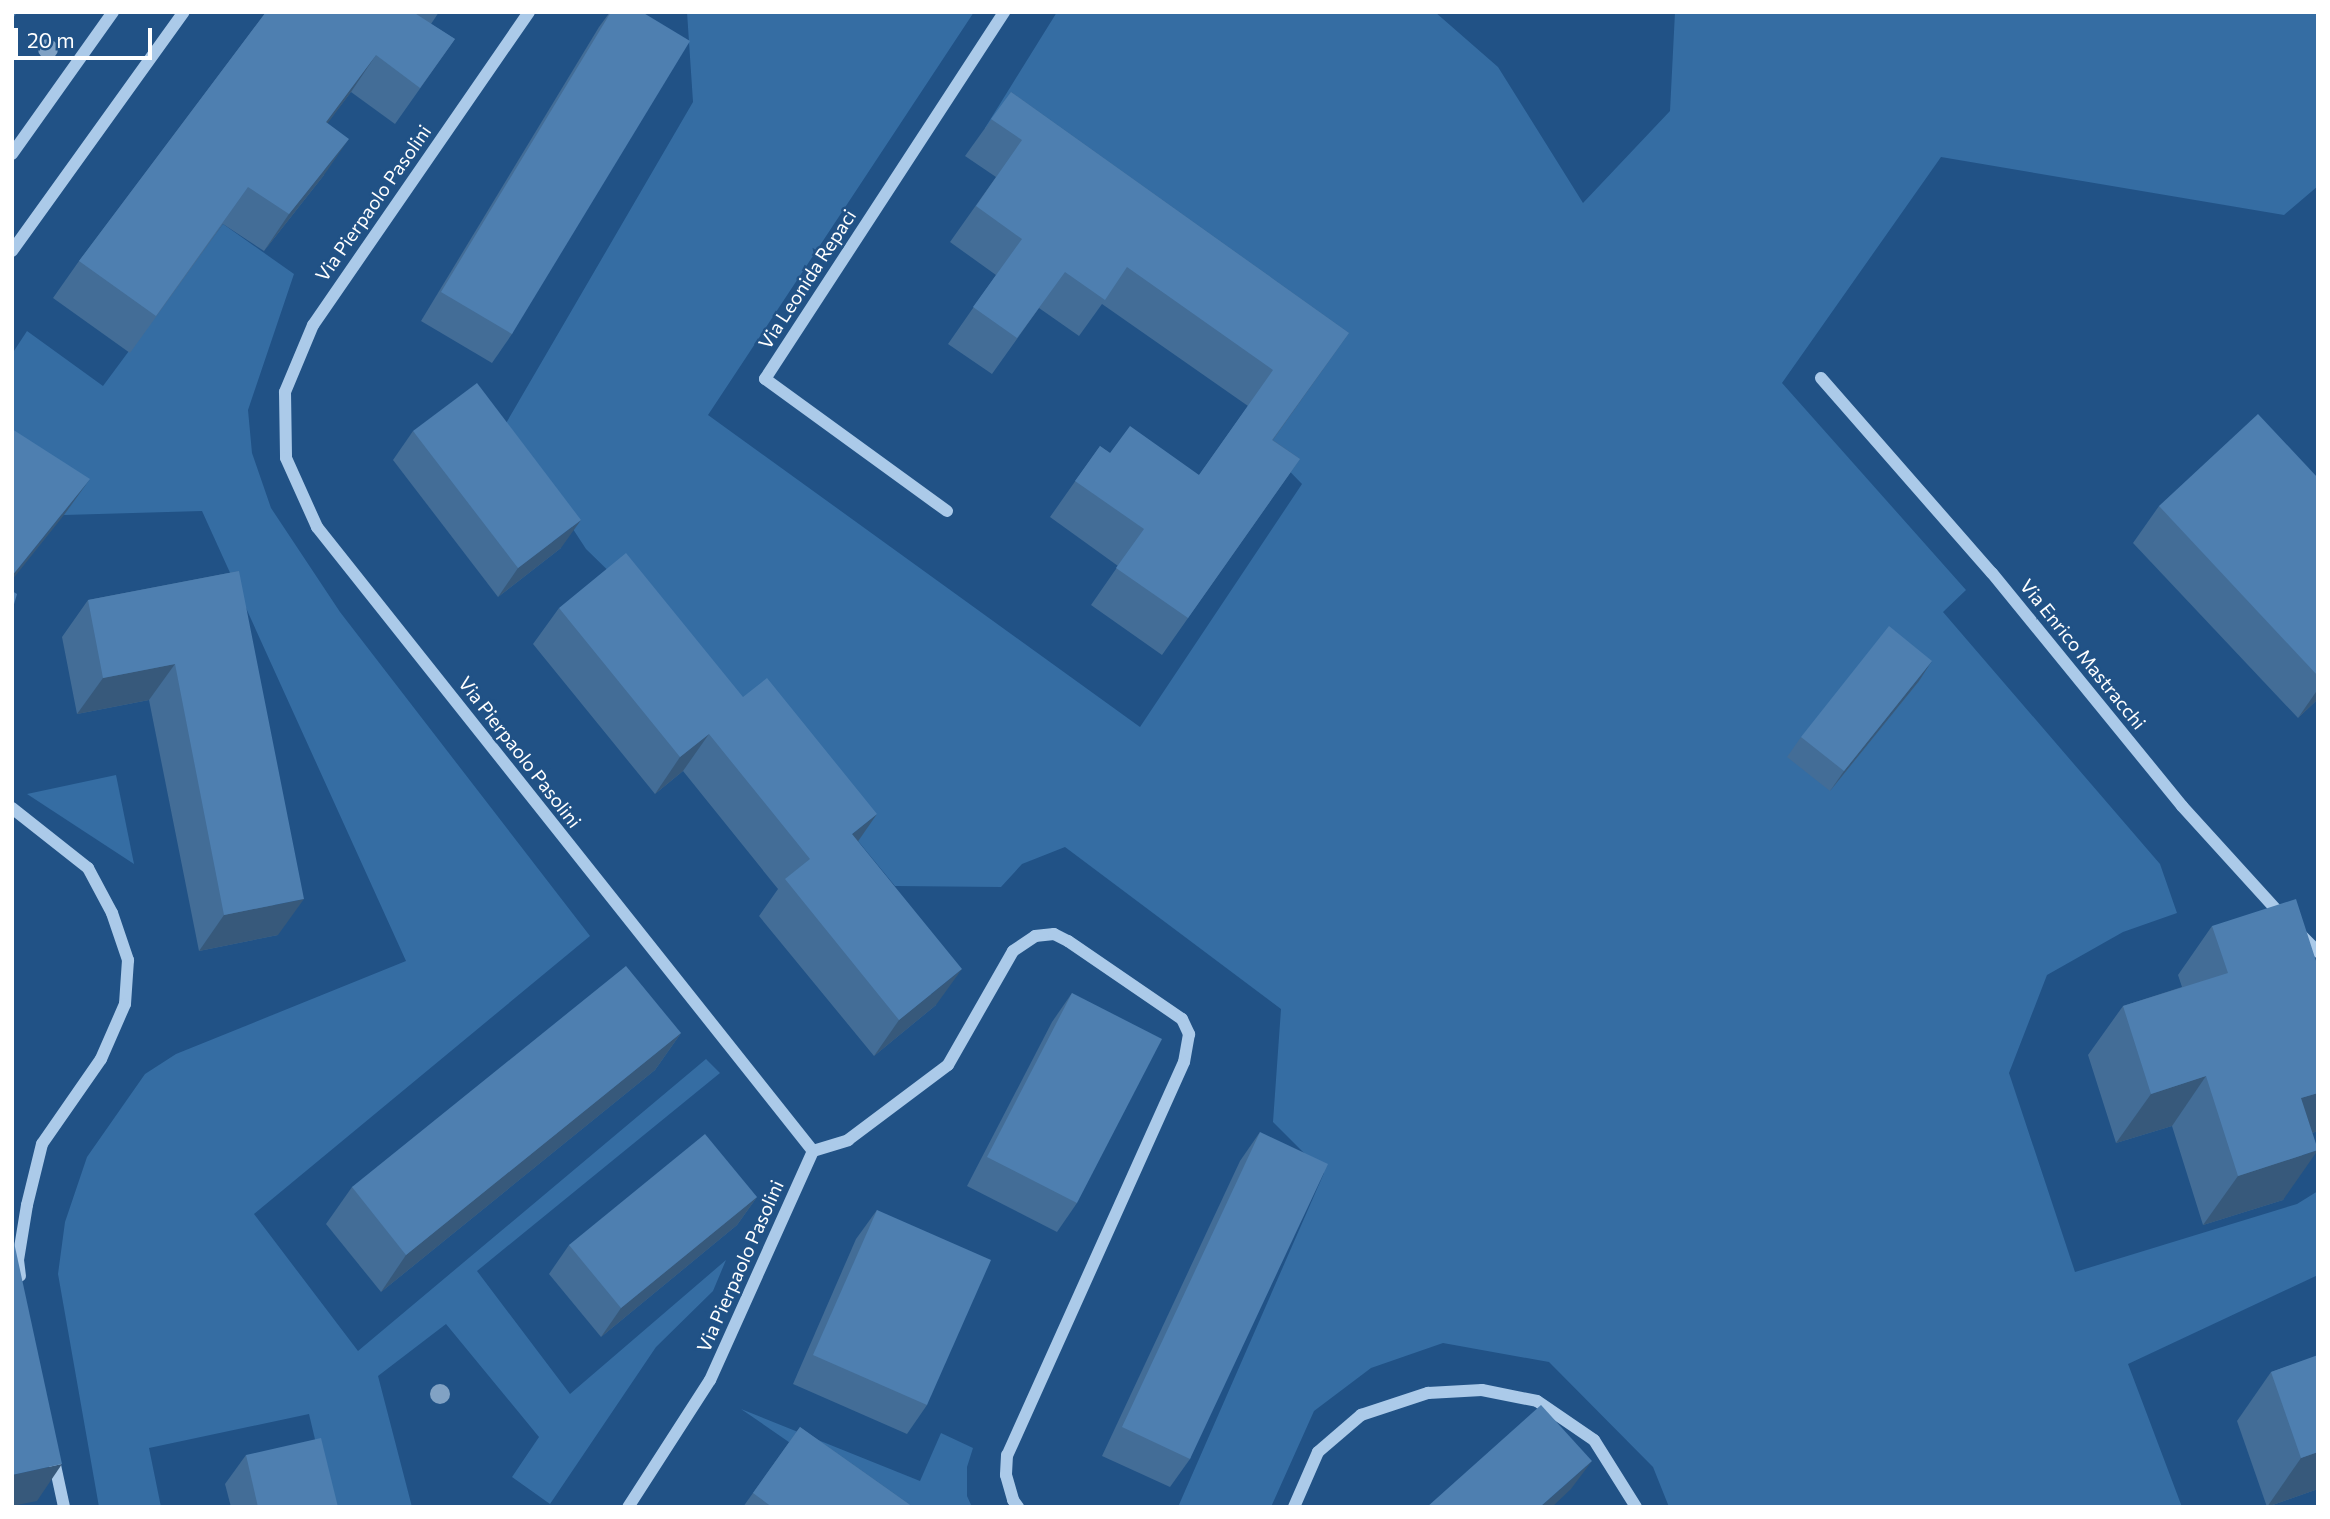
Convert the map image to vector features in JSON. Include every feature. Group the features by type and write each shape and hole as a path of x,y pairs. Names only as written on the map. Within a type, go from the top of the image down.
{"street":[{"path":"12,154 113,12"},
{"path":"12,251 184,12"},
{"name":"Via Pierpaolo Pasolini","path":"529,12 313,325 285,391 286,458 317,527 813,1152 710,1380 628,1507"},
{"name":"Via Leonida Repaci","path":"947,511 765,379 1004,12"},
{"name":"Via Enrico Mastracchi","path":"1821,378 1992,573 2182,806 2255,888 2318,952"},
{"path":"12,808 88,868 112,913 128,960 125,1004 101,1059 43,1143 22,1233 18,1260 20,1284"},
{"path":"813,1152 848,1140 948,1065 1013,951 1035,936 1054,934 1068,941 1182,1019 1189,1034 1184,1062 1007,1455 1006,1475 1013,1500 1018,1507"},
{"path":"1294,1507 1318,1452 1361,1415 1428,1393 1482,1390 1538,1401 1594,1440 1636,1507"},
{"path":"50,1441 64,1507"}],"shaded area":[{"path":"687,12 974,12 708,415 1140,727 1302,484 1267,448 1323,369 985,128 1057,12 1435,12 1498,67 1583,203 1670,111 1675,12 2318,12 2318,186 2284,215 1941,157 1782,383 1966,590 1943,612 2160,864 2177,913 2123,932 2047,975 2009,1073 2075,1272 2297,1204 2318,1191 2318,1275 2128,1364 2182,1507 1669,1507 1653,1467 1549,1362 1443,1343 1371,1368 1314,1411 1271,1507 1178,1507 1324,1173 1273,1122 1281,1009 1065,847 1022,864 1001,887 895,886 748,707 586,549 505,425 693,102"},
{"path":"223,224 294,274 248,410 252,453 271,508 340,612 590,936 254,1214 358,1351 706,1059 720,1073 477,1271 570,1394 726,1260 713,1291 656,1347 550,1504 512,1477 539,1437 446,1324 378,1376 412,1507 331,1507 309,1414 149,1448 161,1507 99,1507 58,1274 65,1222 87,1157 145,1074 176,1054 406,961 202,511 64,515 12,482 12,354 27,331 103,386"},
{"path":"116,775 134,864 27,794"},
{"path":"741,1409 920,1481 941,1433 973,1448 967,1467 967,1496 972,1507 883,1507"}],"building":[{"path":"266,12 413,12 455,39 420,88 376,55 326,122 349,139 289,214 248,187 156,316 79,261"},
{"path":"611,12 642,12 690,41 512,334 441,292"},
{"path":"1011,92 1349,333 1272,440 1300,459 1188,618 1116,568 1144,529 1075,481 1100,446 1110,453 1130,426 1199,475 1273,370 1127,267 1105,300 1065,272 1017,338 973,307 1022,239 976,206 1022,140 991,119"},
{"path":"477,383 581,520 518,568 413,431"},
{"path":"2258,414 2318,478 2318,676 2159,506"},
{"path":"12,429 90,479 12,576"},
{"path":"626,553 743,697 767,678 877,814 852,834 962,969 899,1020 785,879 810,859 709,734 680,757 559,608"},
{"path":"239,571 304,899 224,915 175,664 103,678 88,600"},
{"path":"12,591 17,594 12,611"},
{"path":"1889,626 1932,661 1844,771 1801,737"},
{"path":"2296,899 2318,967 2318,1093 2301,1098 2318,1150 2238,1176 2206,1076 2151,1094 2123,1006 2228,973 2212,926"},
{"path":"626,966 681,1033 406,1255 352,1187"},
{"path":"1072,993 1162,1039 1077,1203 987,1157"},
{"path":"1260,1132 1328,1164 1190,1459 1122,1427"},
{"path":"705,1134 757,1197 621,1308 569,1245"},
{"path":"877,1210 991,1260 927,1405 813,1355"},
{"path":"12,1233 62,1464 12,1475"},
{"path":"2318,1355 2318,1452 2301,1458 2271,1372"},
{"path":"1541,1405 1592,1461 1540,1507 1427,1507"},
{"path":"800,1427 913,1507 772,1507 753,1493"},
{"path":"321,1438 338,1507 258,1507 246,1455"}]}
